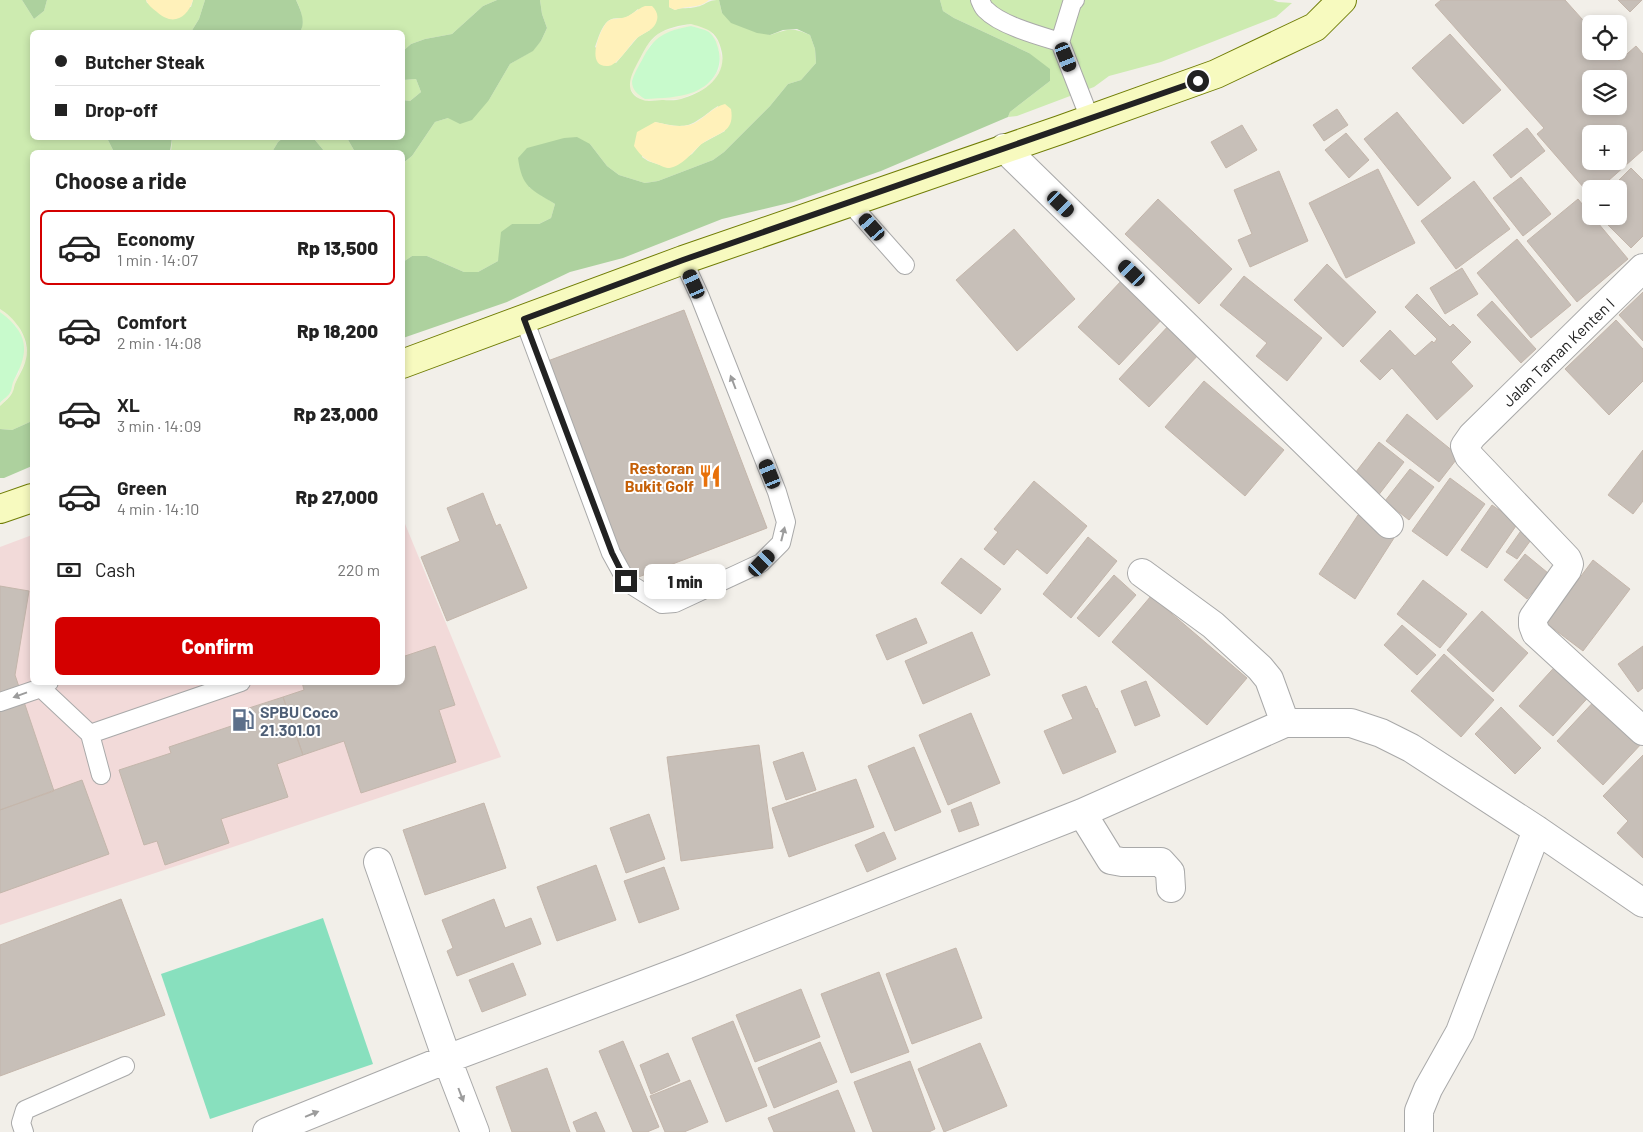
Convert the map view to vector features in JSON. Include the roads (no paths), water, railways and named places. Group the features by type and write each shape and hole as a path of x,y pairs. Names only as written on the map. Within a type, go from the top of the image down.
{"main road":[{"path":"405,363 683,260 1226,70 1316,27 1342,0"},
{"path":"0,509 30,499"}],"street":[{"path":"1004,148 1389,524"},
{"name":"Jalan Taman Kenten I","path":"1642,270 1472,436 1465,446 1469,456 1567,559 1569,564 1567,570 1533,618 1534,630 1643,731"},
{"path":"1142,573 1213,625 1260,668 1269,679 1285,723"},
{"path":"267,1132 446,1059 688,968 1082,812 1285,723 1351,723 1381,733 1411,748 1537,830 1643,903"},
{"path":"1082,812 1111,860 1122,862 1161,862 1170,872 1172,888"},
{"path":"1419,1132 1419,1111 1428,1089 1460,1032 1537,830"},
{"path":"378,862 446,1059 475,1132"}],"lane":[{"path":"980,0 984,9 994,17 1032,34 1060,42"},
{"path":"1075,0 1072,3 1060,42 1090,119"},
{"path":"849,202 905,265"},
{"path":"524,319 612,553 622,573 630,584 662,604 675,603 762,563 780,543 786,522 707,314 683,260"},
{"path":"0,702 45,685 90,734 101,775"},
{"path":"90,734 232,685"},
{"path":"24,1132 21,1123 25,1110 126,1066"}],"place":[{"name":"Restoran Bukit Golf","path":"710,476"},
{"name":"SPBU Coco 21.301.01","path":"243,720"}]}
